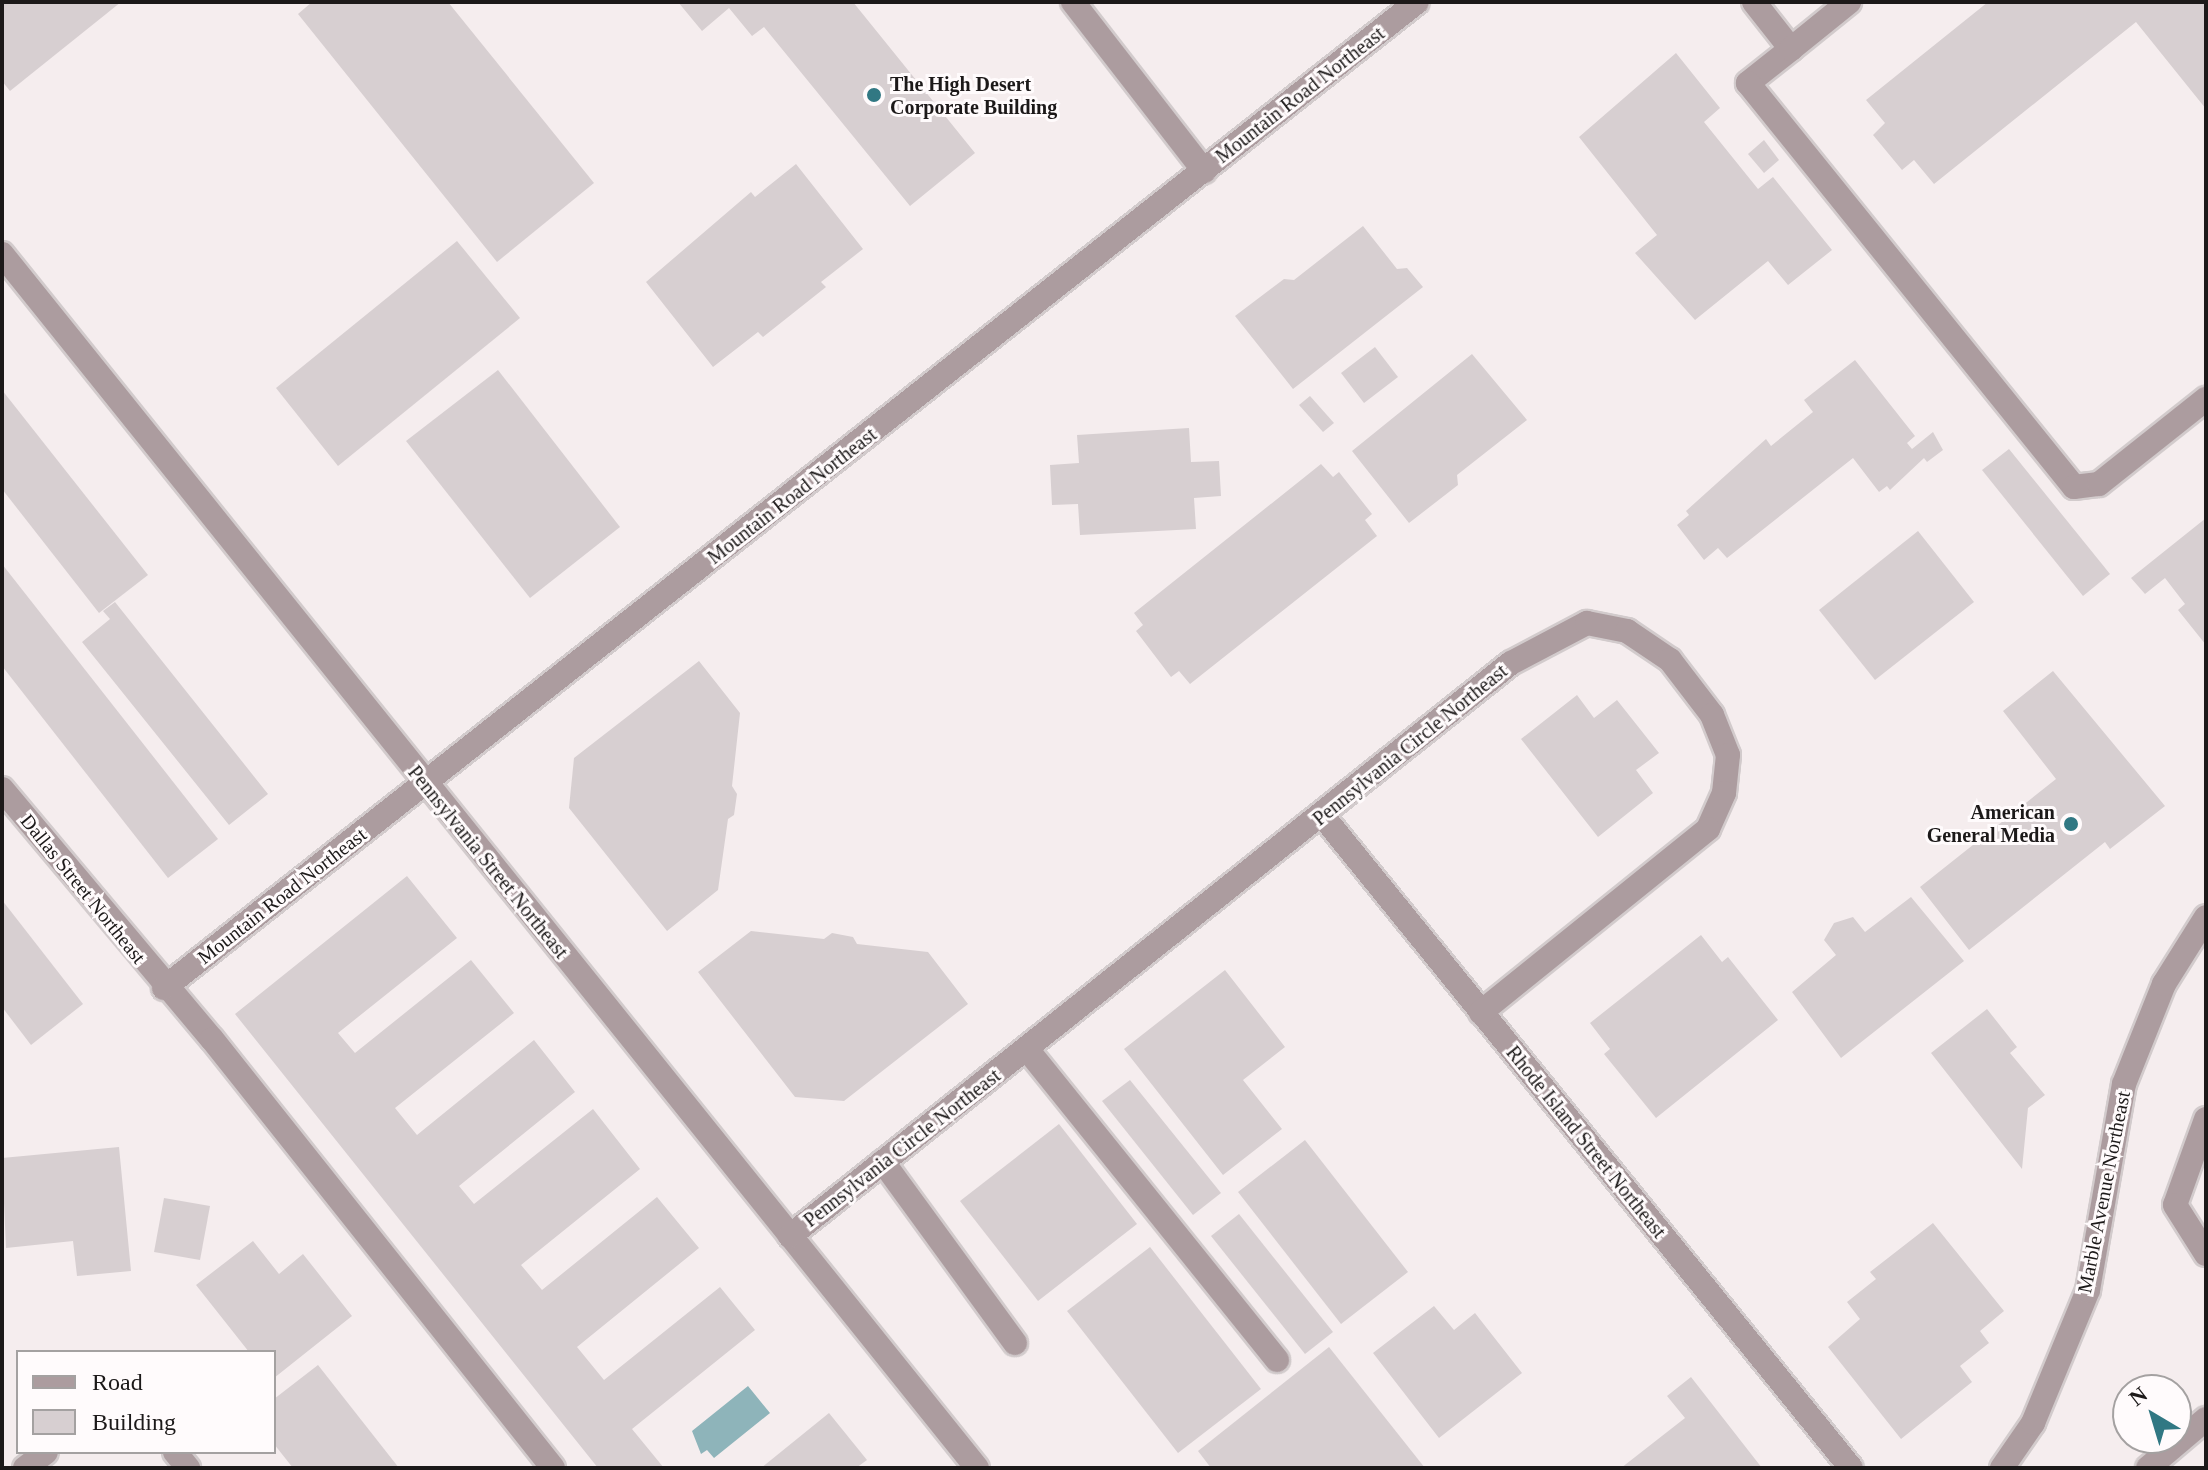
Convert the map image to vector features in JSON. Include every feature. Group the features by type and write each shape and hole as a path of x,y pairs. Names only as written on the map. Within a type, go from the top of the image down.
{"street":[{"path":"1073,2 1204,171"},
{"name":"Mountain Road Northeast","path":"164,988 1417,2"},
{"path":"1754,2 1791,49"},
{"path":"1849,2 1748,83 2074,487 2099,484 2206,399"},
{"name":"Pennsylvania Street Northeast","path":"2,254 424,784 977,1468"},
{"name":"Pennsylvania Circle Northeast","path":"790,1236 1511,663 1550,639 1587,623 1627,631 1670,660 1712,715 1728,755 1724,793 1708,829 1481,1012"},
{"name":"Dallas Street Northeast","path":"2,789 164,988 212,1039 553,1468"},
{"name":"Rhode Island Street Northeast","path":"1322,815 1851,1468"},
{"name":"Marble Avenue Northeast","path":"2002,1468 2039,1410 2088,1290 2124,1084 2164,984 2206,917"},
{"path":"1027,1049 1277,1360"},
{"path":"2206,1119 2175,1205 2206,1254"},
{"path":"883,1162 1015,1343"},
{"path":"2148,1468 2206,1419"},
{"path":"25,1468 43,1454"}],"water":[{"path":"748,1386 770,1413 714,1458 707,1450 701,1454 692,1431"}],"building":[{"path":"2,2 121,2 10,91 2,81"},
{"path":"312,2 448,2 594,183 497,262 298,14"},
{"name":"The High Desert Corporate Building","path":"678,2 853,2 975,153 910,206 764,27 752,36 729,8 702,31"},
{"path":"1988,2 2206,2 2206,109 2136,22 1934,184 1914,160 1902,170 1873,135 1885,123 1866,100"},
{"path":"1676,53 1720,108 1704,122 1758,189 1773,177 1832,250 1788,285 1768,261 1695,320 1635,253 1657,235 1579,137"},
{"path":"1764,140 1779,160 1764,173 1748,154"},
{"path":"796,164 863,249 821,282 826,287 763,337 758,332 713,367 646,282 751,192 755,197"},
{"path":"1363,226 1397,269 1407,268 1423,287 1293,389 1235,316 1284,279 1294,280"},
{"path":"457,241 520,318 338,466 276,388"},
{"path":"1375,347 1398,377 1364,403 1341,373"},
{"path":"1472,354 1527,420 1457,475 1458,485 1409,523 1352,451"},
{"path":"1855,360 1915,436 1907,443 1912,449 1933,432 1943,450 1927,462 1924,458 1890,490 1887,486 1879,492 1853,458 1727,558 1718,548 1704,560 1677,525 1689,515 1686,511 1766,439 1771,446 1813,412 1804,400"},
{"path":"498,370 620,527 530,598 406,441"},
{"path":"2,390 148,575 99,613 2,489"},
{"path":"1310,396 1334,423 1323,432 1299,405"},
{"path":"1189,428 1191,462 1219,461 1221,496 1194,498 1196,529 1080,535 1078,504 1052,505 1050,465 1079,463 1077,435"},
{"path":"2009,449 2110,574 2083,596 1982,470"},
{"path":"1321,464 1333,477 1339,472 1372,514 1365,520 1377,536 1190,684 1179,671 1171,677 1136,631 1143,625 1134,613"},
{"path":"2206,518 2206,645 2178,610 2185,604 2165,578 2145,594 2131,578"},
{"path":"1918,531 1974,602 1875,680 1819,610"},
{"path":"2,564 218,839 168,878 2,666"},
{"path":"115,602 268,794 229,825 82,642 110,619 103,611"},
{"path":"699,661 740,713 732,786 737,794 734,815 728,819 718,890 667,931 569,808 574,758"},
{"name":"American General Media","path":"2053,671 2165,806 2110,849 2105,842 1969,950 1920,887 2056,779 2003,711"},
{"path":"1577,695 1594,718 1617,700 1659,753 1636,770 1653,793 1598,837 1521,739"},
{"path":"407,876 457,938 338,1033 355,1053 471,960 514,1013 395,1108 417,1135 534,1040 575,1092 459,1186 474,1204 593,1109 640,1169 521,1265 542,1290 657,1197 699,1248 577,1347 604,1380 720,1287 755,1330 632,1429 664,1468 598,1468 235,1014"},
{"path":"1911,897 1964,961 1841,1058 1792,992 1836,955 1824,940 1834,923 1853,917 1865,932"},
{"path":"2,900 83,1004 31,1045 2,1007"},
{"path":"751,931 824,939 832,933 853,937 857,944 928,952 968,1004 844,1101 795,1097 698,972"},
{"path":"1701,935 1722,962 1728,957 1778,1020 1656,1118 1604,1054 1610,1049 1590,1023"},
{"path":"1225,970 1285,1047 1243,1080 1282,1129 1223,1175 1124,1049"},
{"path":"1987,1009 2017,1047 2010,1053 2045,1095 2028,1108 2022,1169 1931,1053"},
{"path":"1130,1080 1221,1193 1193,1215 1102,1101"},
{"path":"1059,1124 1137,1224 1038,1301 960,1201"},
{"path":"1305,1140 1408,1272 1341,1324 1238,1192"},
{"path":"119,1147 131,1271 77,1276 73,1241 6,1248 2,1158"},
{"path":"164,1198 210,1206 200,1260 154,1252"},
{"path":"1239,1214 1333,1332 1305,1354 1211,1236"},
{"path":"1933,1223 2004,1311 1980,1331 1989,1343 1960,1366 1972,1382 1901,1439 1828,1347 1860,1319 1847,1302 1876,1279 1870,1272"},
{"path":"253,1241 279,1274 303,1254 352,1316 276,1376 276,1350 247,1350 196,1285"},
{"path":"1150,1247 1261,1389 1178,1453 1067,1311"},
{"path":"1434,1306 1454,1330 1475,1313 1522,1373 1439,1438 1373,1353"},
{"path":"1329,1347 1425,1468 1211,1468 1198,1451"},
{"path":"318,1365 399,1468 293,1468 276,1447 276,1397"},
{"path":"1691,1377 1762,1468 1621,1468 1685,1418 1667,1396"},
{"path":"829,1413 867,1460 856,1468 761,1468"}],"place":[{"name":"The High Desert Corporate Building","path":"874,95"},
{"name":"American General Media","path":"2071,824"}]}
